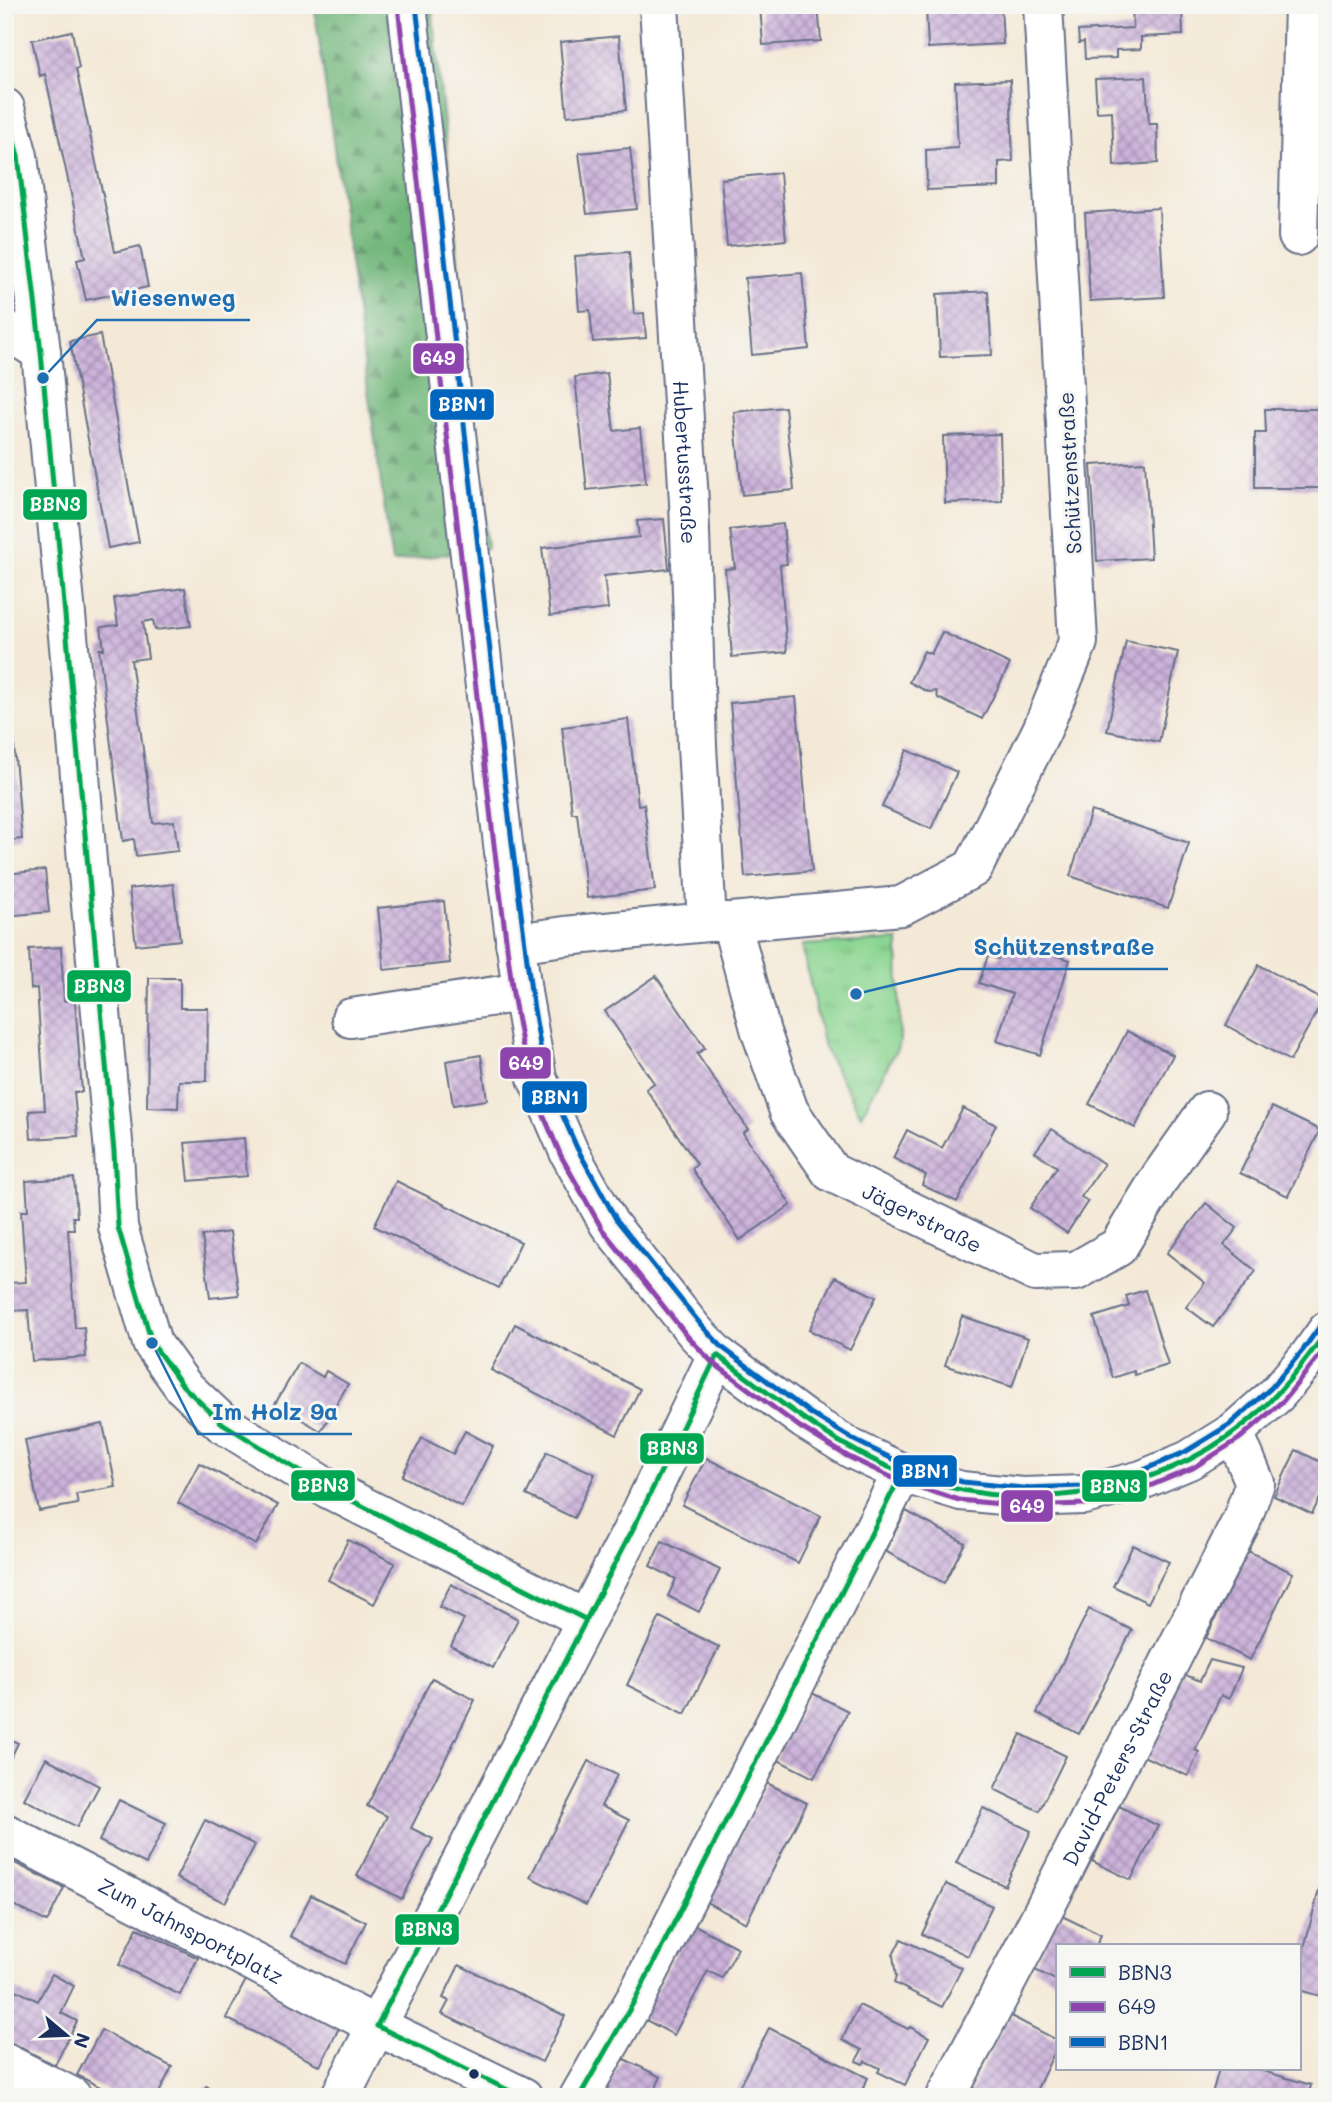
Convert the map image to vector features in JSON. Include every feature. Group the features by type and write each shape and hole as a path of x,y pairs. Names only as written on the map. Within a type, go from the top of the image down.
{"street":[{"path":"407,5 522,992 537,1078 569,1152 609,1224 695,1332 717,1355 805,1420 852,1449 902,1473 961,1491 1023,1497 1084,1494 1142,1480 1189,1460 1234,1432 1277,1394 1327,1331"},
{"name":"Hubertusstraße","path":"659,5 688,488 697,746 719,922"},
{"name":"Schützenstraße","path":"515,943 565,936 901,906 973,868 1042,730 1078,642 1043,5"},
{"path":"1298,236 1304,5"},
{"path":"5,108 18,156 41,352 114,1152 118,1227 152,1343 183,1385 222,1423 325,1487 585,1619"},
{"path":"5,329 41,352"},
{"name":"Jägerstraße","path":"719,922 789,1111 831,1172 1035,1272 1076,1271 1118,1247 1161,1177 1207,1111"},
{"path":"351,1018 522,992"},
{"path":"340,2097 637,1521 717,1355"},
{"name":"David-Peters-Straße","path":"946,2097 1241,1522 1255,1483 1234,1432"},
{"path":"579,2097 636,1998 902,1473"},
{"name":"Zum Jahnsportplatz","path":"5,1833 377,2026 523,2097"},
{"path":"5,2063 72,2097"}],"green space":[{"path":"314,5 432,5 487,548 392,562"},
{"path":"898,940 900,1043 861,1115 824,1048 802,945"}],"building":[{"path":"760,5 818,5 821,41 763,45"},
{"path":"1001,5 1003,44 928,48 926,8"},
{"path":"1132,5 1182,5 1183,35 1141,37 1141,49 1116,50 1116,58 1085,59 1084,42 1079,43 1078,31 1133,28"},
{"path":"72,31 79,68 76,69 115,252 140,246 148,287 86,300 77,260 85,258 45,74 40,76 32,40"},
{"path":"619,36 626,110 567,116 560,42"},
{"path":"1146,77 1149,124 1157,124 1158,163 1114,166 1112,111 1097,112 1095,79"},
{"path":"1010,80 1013,161 999,162 999,187 927,190 926,150 958,148 955,82"},
{"path":"630,148 637,209 587,214 579,153"},
{"path":"1313,148 1327,149 1327,196 1310,195"},
{"path":"780,173 786,240 727,246 721,179"},
{"path":"1159,208 1164,297 1090,301 1085,213"},
{"path":"629,252 634,314 644,313 646,338 593,342 590,310 579,311 575,256"},
{"path":"802,273 809,349 752,355 745,278"},
{"path":"988,291 992,355 940,357 937,294"},
{"path":"100,335 139,542 108,548 70,341"},
{"path":"607,373 614,431 640,428 646,483 587,490 575,377"},
{"path":"785,407 794,490 742,495 734,412"},
{"path":"1265,409 1326,409 1326,488 1255,488 1255,433 1266,433"},
{"path":"1000,434 1002,501 945,503 943,436"},
{"path":"1145,462 1151,558 1097,561 1091,465"},
{"path":"664,519 669,569 604,576 608,609 550,616 542,548 639,537 637,521"},
{"path":"783,524 787,564 780,565 787,652 732,657 725,569 735,568 730,530"},
{"path":"185,588 191,626 155,630 153,620 143,622 148,658 131,660 153,823 174,821 178,851 136,856 134,839 123,841 99,649 104,649 101,627 118,625 114,598"},
{"path":"942,632 1010,664 982,719 938,698 936,691 928,692 909,682 924,651 931,654"},
{"path":"1126,641 1178,652 1159,742 1107,731"},
{"path":"796,697 812,871 745,877 730,703"},
{"path":"628,719 638,805 644,804 655,890 587,898 577,813 572,813 562,727"},
{"path":"13,734 22,839 5,841 5,735"},
{"path":"907,750 957,772 931,829 882,807"},
{"path":"1091,811 1189,843 1168,908 1070,876"},
{"path":"45,870 49,912 5,916 5,874"},
{"path":"173,884 180,940 136,945 129,889"},
{"path":"444,901 450,963 384,970 378,908"},
{"path":"1002,945 1029,954 1031,947 1070,960 1040,1055 997,1041 1012,994 979,983 988,956 998,959"},
{"path":"61,947 64,1001 75,1000 82,1092 74,1092 78,1136 31,1139 29,1111 45,1110 37,988 31,989 29,949"},
{"path":"1259,965 1323,1000 1290,1061 1226,1025"},
{"path":"656,976 705,1048 697,1054 748,1129 743,1133 791,1205 740,1240 692,1169 697,1164 646,1089 654,1083 605,1011"},
{"path":"149,978 180,978 180,1008 208,1008 207,1081 179,1081 178,1108 147,1107"},
{"path":"1127,1031 1173,1055 1135,1128 1089,1104"},
{"path":"481,1055 487,1100 453,1105 446,1061"},
{"path":"1272,1107 1320,1130 1288,1196 1240,1173"},
{"path":"963,1108 996,1125 957,1202 922,1185 926,1175 893,1158 907,1130 942,1148"},
{"path":"1052,1129 1104,1164 1081,1197 1088,1201 1067,1233 1030,1208 1057,1167 1035,1152"},
{"path":"244,1138 247,1176 189,1181 185,1143"},
{"path":"74,1178 77,1217 73,1217 74,1229 68,1229 75,1328 84,1327 86,1357 32,1361 28,1310 9,1311 7,1283 26,1282 21,1211 28,1211 26,1181"},
{"path":"396,1181 521,1242 499,1288 374,1226"},
{"path":"1206,1203 1237,1228 1224,1245 1256,1271 1213,1327 1186,1307 1205,1283 1167,1253"},
{"path":"230,1232 239,1295 210,1298 202,1236"},
{"path":"835,1277 876,1297 850,1350 809,1330"},
{"path":"1145,1290 1168,1365 1135,1375 1134,1371 1113,1378 1094,1317 1129,1306 1126,1296"},
{"path":"962,1316 1028,1338 1012,1387 945,1365"},
{"path":"515,1324 640,1389 617,1435 491,1370"},
{"path":"299,1363 323,1377 326,1371 348,1384 321,1431 275,1404"},
{"path":"103,1424 116,1487 76,1494 78,1504 39,1511 25,1440"},
{"path":"465,1431 493,1446 462,1507 402,1476 422,1438 453,1454"},
{"path":"1296,1450 1327,1465 1327,1484 1312,1514 1274,1496"},
{"path":"547,1452 595,1474 574,1518 526,1495"},
{"path":"706,1458 821,1516 798,1563 682,1505"},
{"path":"199,1463 278,1505 256,1545 178,1503"},
{"path":"906,1511 965,1543 944,1583 885,1551"},
{"path":"348,1540 395,1563 374,1604 328,1580"},
{"path":"662,1541 720,1570 699,1612 668,1596 676,1579 650,1566"},
{"path":"1133,1545 1169,1562 1148,1603 1113,1586"},
{"path":"1248,1551 1293,1573 1250,1660 1206,1638"},
{"path":"451,1584 518,1619 493,1668 451,1646 464,1619 439,1607"},
{"path":"1089,1609 1132,1630 1079,1734 1037,1713"},
{"path":"660,1617 719,1647 685,1714 627,1685"},
{"path":"1210,1660 1242,1668 1229,1699 1221,1695 1195,1750 1199,1752 1188,1776 1143,1756 1181,1673 1200,1681"},
{"path":"432,1678 475,1700 411,1828 433,1839 402,1899 357,1876 387,1816 367,1806"},
{"path":"810,1692 848,1711 814,1778 776,1759"},
{"path":"1021,1734 1066,1756 1039,1811 994,1789"},
{"path":"5,1737 18,1743 5,1770"},
{"path":"46,1758 99,1786 77,1827 24,1799"},
{"path":"589,1761 617,1775 601,1806 629,1820 586,1905 530,1877"},
{"path":"767,1783 807,1803 746,1923 706,1902"},
{"path":"119,1800 166,1823 146,1864 99,1841"},
{"path":"1119,1806 1158,1826 1131,1880 1092,1861"},
{"path":"983,1808 1031,1831 1005,1886 956,1863"},
{"path":"205,1820 255,1845 225,1903 176,1878"},
{"path":"5,1858 64,1888 47,1922 5,1901"},
{"path":"1327,1862 1327,1998 1300,1990 1300,1964"},
{"path":"946,1884 992,1906 968,1956 922,1934"},
{"path":"311,1895 366,1922 345,1964 290,1936"},
{"path":"1060,1915 1101,1935 1097,1944 1056,1944 1056,1980 1033,1969"},
{"path":"691,1923 738,1948 722,1978 708,1971 674,2035 642,2018"},
{"path":"137,1928 198,1958 180,1995 119,1965"},
{"path":"901,1939 962,1968 942,2007 894,1983 896,1977 893,1955"},
{"path":"459,1965 565,2016 542,2062 442,2014 449,2001 443,1998"},
{"path":"52,1974 74,1986 61,2013 77,2021 55,2065 5,2040 5,1998 11,2000 16,1990 38,2001"},
{"path":"246,1980 339,2028 320,2066 226,2018"},
{"path":"859,2005 929,2037 905,2085 878,2072 880,2068 865,2061 863,2064 856,2061 862,2050 842,2040"},
{"path":"1009,2015 1056,2039 1056,2049 1033,2097 968,2097"},
{"path":"769,2028 868,2078 858,2097 734,2097"},
{"path":"101,2030 172,2067 157,2097 119,2097 77,2075"},
{"path":"622,2058 661,2077 651,2097 603,2097"},
{"path":"1219,2070 1259,2070 1311,2085 1308,2097 1211,2097"},
{"path":"5,2085 29,2097 5,2097"},
{"path":"206,2086 228,2097 201,2097"}],"transit line":[{"name":"BBN1","path":"416,5 531,991 545,1075 577,1148 616,1219 702,1326 723,1348 810,1413 856,1441 905,1465 963,1482 1023,1488 1083,1486 1139,1472 1185,1452 1229,1425 1271,1388 1320,1326"},
{"name":"649","path":"398,6 513,994 529,1081 561,1156 602,1229 688,1337 712,1362 800,1427 847,1456 899,1481 959,1500 1022,1506 1084,1504 1145,1488 1193,1468 1239,1439 1284,1400 1327,1346"},
{"name":"BBN3","path":"5,109 18,156 41,352 114,1152 118,1227 152,1343 183,1386 222,1423 325,1487 585,1619"},
{"name":"BBN3","path":"522,2097 377,2026 637,1521 717,1355 805,1420 875,1461 943,1486 988,1494 1034,1497 1080,1493 1125,1484 1168,1469 1208,1449 1246,1423 1269,1402 1327,1331"},
{"name":"BBN3","path":"579,2097 636,1998 902,1473"}],"place":[{"name":"Wiesenweg","path":"43,378"},
{"name":"Schützenstraße","path":"856,994"},
{"name":"Im Holz 9a","path":"152,1343"}]}
